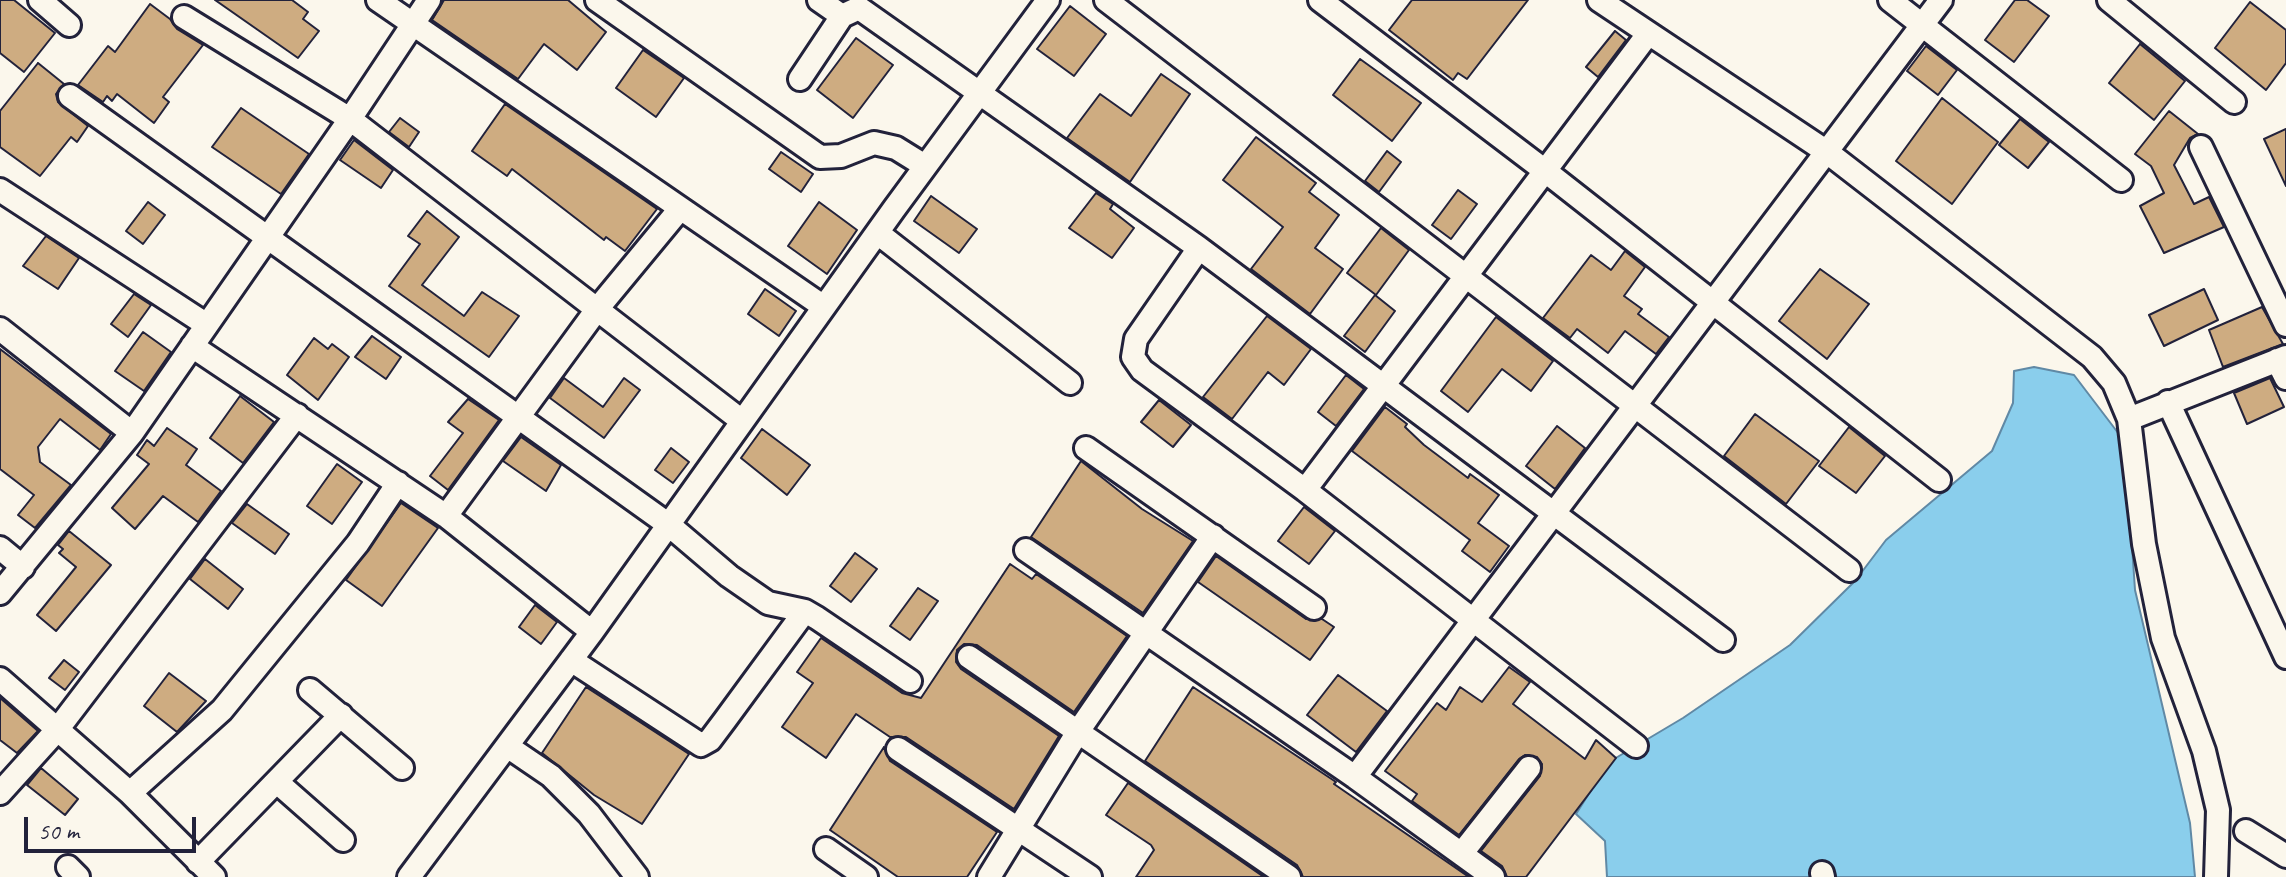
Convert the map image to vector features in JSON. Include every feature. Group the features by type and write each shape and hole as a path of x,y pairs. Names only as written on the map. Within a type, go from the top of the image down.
{"street":[{"path":"40,0 69,25"},
{"path":"378,0 824,307"},
{"path":"0,593 132,433 429,0"},
{"path":"597,0 820,157 841,156 874,143 896,148 925,166"},
{"path":"819,0 842,16"},
{"path":"416,874 925,166 1048,0"},
{"path":"1106,0 1849,570"},
{"path":"1320,0 1544,170 1939,480"},
{"path":"1599,0 1827,152 2092,357 2114,383 2129,419 2144,544 2163,638 2204,751 2218,810 2216,877"},
{"path":"1890,0 2121,180"},
{"path":"1355,777 1941,0"},
{"path":"2109,0 2234,102"},
{"path":"800,79 842,16 859,8 982,91 1199,248 1723,640"},
{"path":"184,17 350,119 742,421"},
{"path":"1305,490 1648,34"},
{"path":"70,96 669,525 729,576 768,603 805,611 910,681"},
{"path":"2201,147 2286,325"},
{"path":"0,190 207,325"},
{"path":"446,516 598,308 679,210"},
{"path":"879,234 1070,383"},
{"path":"1199,248 1136,339 1133,357 1142,370 1305,490 1636,746"},
{"path":"0,329 132,433"},
{"path":"192,346 446,516 592,632"},
{"path":"2129,419 2168,402 2283,365"},
{"path":"2168,402 2286,657"},
{"path":"0,793 57,730 297,415"},
{"path":"1086,448 1314,608"},
{"path":"130,793 222,710 358,543 398,483"},
{"path":"989,877 1079,730 1213,536"},
{"path":"0,548 23,567"},
{"path":"1026,550 1355,777 1493,877"},
{"path":"571,660 701,745 710,740 805,611"},
{"path":"969,657 1289,877"},
{"path":"0,679 130,793 206,870 277,782 341,715"},
{"path":"310,690 402,768"},
{"path":"507,746 551,776 570,795 637,877"},
{"path":"898,749 1090,877"},
{"path":"1462,853 1529,768"},
{"path":"277,782 343,840"},
{"path":"2246,831 2286,856"},
{"path":"826,849 866,877"}],"water":[{"path":"2034,367 2074,375 2125,442 2135,590 2190,823 2195,877 1607,877 1605,841 1576,814 1609,762 1683,718 1790,645 1855,581 1886,540 1992,451 2013,403 2014,371"}],"building":[{"path":"0,0 14,0 55,33 24,72 0,53"},
{"path":"215,0 292,0 308,12 303,19 319,31 298,58"},
{"path":"444,0 568,0 606,32 577,70 544,44 518,79 432,20"},
{"path":"1412,0 1528,0 1467,79 1458,73 1453,80 1389,30"},
{"path":"2015,0 2027,0 2049,16 2014,62 1985,40"},
{"path":"2250,2 2286,30 2286,63 2266,90 2215,48"},
{"path":"150,4 170,19 177,29 203,45 163,97 169,102 154,123 117,94 112,101 107,96 103,102 78,85 108,46 115,52"},
{"path":"1070,6 1106,34 1074,76 1037,49"},
{"path":"1615,31 1626,40 1598,77 1586,67"},
{"path":"856,38 893,65 853,118 817,90"},
{"path":"2140,44 2185,81 2154,120 2109,83"},
{"path":"1926,46 1957,70 1938,95 1907,71"},
{"path":"643,50 684,78 656,117 616,88"},
{"path":"1360,59 1421,103 1392,141 1333,95"},
{"path":"38,63 64,84 56,94 58,102 88,126 77,142 71,137 40,176 0,147 0,111"},
{"path":"1161,74 1190,94 1130,182 1067,138 1100,94 1131,116"},
{"path":"1942,98 1998,142 1952,204 1896,161"},
{"path":"505,104 657,209 625,251 606,237 604,240 512,169 507,176 472,151"},
{"path":"241,108 309,154 281,194 212,147"},
{"path":"2169,111 2198,134 2190,138 2174,165 2194,204 2209,197 2224,227 2164,253 2140,206 2164,193 2151,166 2135,154"},
{"path":"400,118 419,132 409,147 389,132"},
{"path":"2020,119 2049,142 2028,168 1999,145"},
{"path":"2286,129 2286,186 2264,139"},
{"path":"1256,137 1316,183 1309,192 1339,215 1315,248 1343,269 1310,314 1251,269 1283,227 1223,180"},
{"path":"354,140 393,170 381,188 340,160"},
{"path":"1387,151 1401,162 1379,192 1365,181"},
{"path":"781,152 813,174 801,192 769,169"},
{"path":"1458,190 1477,204 1451,239 1432,225"},
{"path":"1096,193 1113,204 1110,209 1134,228 1112,258 1069,228"},
{"path":"931,196 977,229 959,253 914,221"},
{"path":"148,202 165,215 143,244 126,231"},
{"path":"819,202 857,230 827,274 788,246"},
{"path":"427,211 459,237 422,285 464,316 482,292 519,316 489,357 389,286 420,244 408,236"},
{"path":"1381,228 1409,250 1376,295 1347,273"},
{"path":"46,236 79,258 58,289 23,266"},
{"path":"1625,251 1645,267 1624,296 1642,309 1638,314 1669,337 1656,354 1625,331 1608,353 1577,329 1570,338 1543,318 1591,255 1611,270"},
{"path":"1820,269 1869,304 1827,359 1779,321"},
{"path":"765,289 796,311 779,336 748,314"},
{"path":"2204,289 2218,320 2164,346 2149,315"},
{"path":"134,294 151,305 128,337 111,324"},
{"path":"1375,295 1395,311 1365,352 1344,336"},
{"path":"2262,307 2283,344 2223,367 2209,330"},
{"path":"1267,316 1311,349 1284,385 1268,372 1232,419 1203,397"},
{"path":"1496,317 1553,361 1531,391 1502,369 1468,412 1441,391"},
{"path":"143,332 171,352 144,391 115,371"},
{"path":"372,336 401,357 386,379 355,357"},
{"path":"314,338 328,349 332,344 349,357 318,400 287,375"},
{"path":"0,349 111,434 100,450 60,419 38,447 40,462 71,485 35,528 18,515 34,495 0,469"},
{"path":"1346,375 1364,389 1336,426 1318,412"},
{"path":"564,378 603,407 624,378 640,390 604,438 550,398"},
{"path":"2270,378 2284,407 2247,424 2234,393"},
{"path":"240,396 274,422 243,463 210,438"},
{"path":"468,399 499,420 448,490 430,476 463,433 448,422"},
{"path":"1159,400 1191,425 1173,447 1141,422"},
{"path":"1385,407 1407,424 1405,427 1424,445 1468,478 1470,474 1499,495 1478,523 1509,546 1490,572 1462,551 1470,540 1352,451"},
{"path":"1755,414 1819,461 1786,504 1724,456"},
{"path":"1557,426 1585,448 1555,489 1526,466"},
{"path":"1849,427 1885,456 1856,493 1819,466"},
{"path":"167,428 197,449 186,465 221,491 198,522 163,496 135,529 112,508 149,464 137,455 147,440 154,446"},
{"path":"762,429 810,465 787,495 741,458"},
{"path":"521,437 561,465 546,491 503,461"},
{"path":"671,448 689,462 673,483 655,470"},
{"path":"1081,461 1142,509 1193,541 1143,613 1031,537"},
{"path":"337,464 362,482 332,524 307,506"},
{"path":"401,503 438,528 382,606 346,580"},
{"path":"247,504 289,534 275,554 232,523"},
{"path":"1304,507 1335,531 1309,564 1278,541"},
{"path":"69,531 111,565 56,631 37,615 76,567 59,553 63,549 58,545"},
{"path":"855,553 877,569 851,602 830,586"},
{"path":"1216,556 1306,619 1322,619 1334,627 1310,660 1198,582"},
{"path":"205,559 243,589 228,609 190,579"},
{"path":"1010,564 1032,579 1036,574 1127,636 1074,712 977,645 964,644 957,650 956,662 961,669 1059,736 1014,809 906,737 890,737 856,714 826,758 782,727 813,683 797,672 821,638 902,693 921,698"},
{"path":"918,588 938,601 910,640 890,626"},
{"path":"535,605 557,622 541,644 519,627"},
{"path":"64,660 79,672 65,690 49,678"},
{"path":"1509,667 1530,682 1513,704 1585,759 1596,740 1616,758 1526,877 1507,877 1502,866 1481,851 1540,776 1542,764 1537,757 1525,755 1519,759 1459,835 1412,801 1417,794 1385,771 1437,703 1446,710 1460,687 1482,702"},
{"path":"169,673 206,701 177,732 144,706"},
{"path":"1338,675 1387,711 1356,752 1307,715"},
{"path":"586,687 689,754 642,824 594,795 542,753"},
{"path":"1193,687 1336,782 1334,784 1469,877 1303,877 1297,865 1145,761"},
{"path":"0,698 38,731 17,753 0,740"},
{"path":"884,747 890,761 997,832 967,877 898,877 830,830"},
{"path":"41,768 78,799 65,815 27,785"},
{"path":"1128,783 1264,877 1136,877 1154,850 1106,815"}]}
